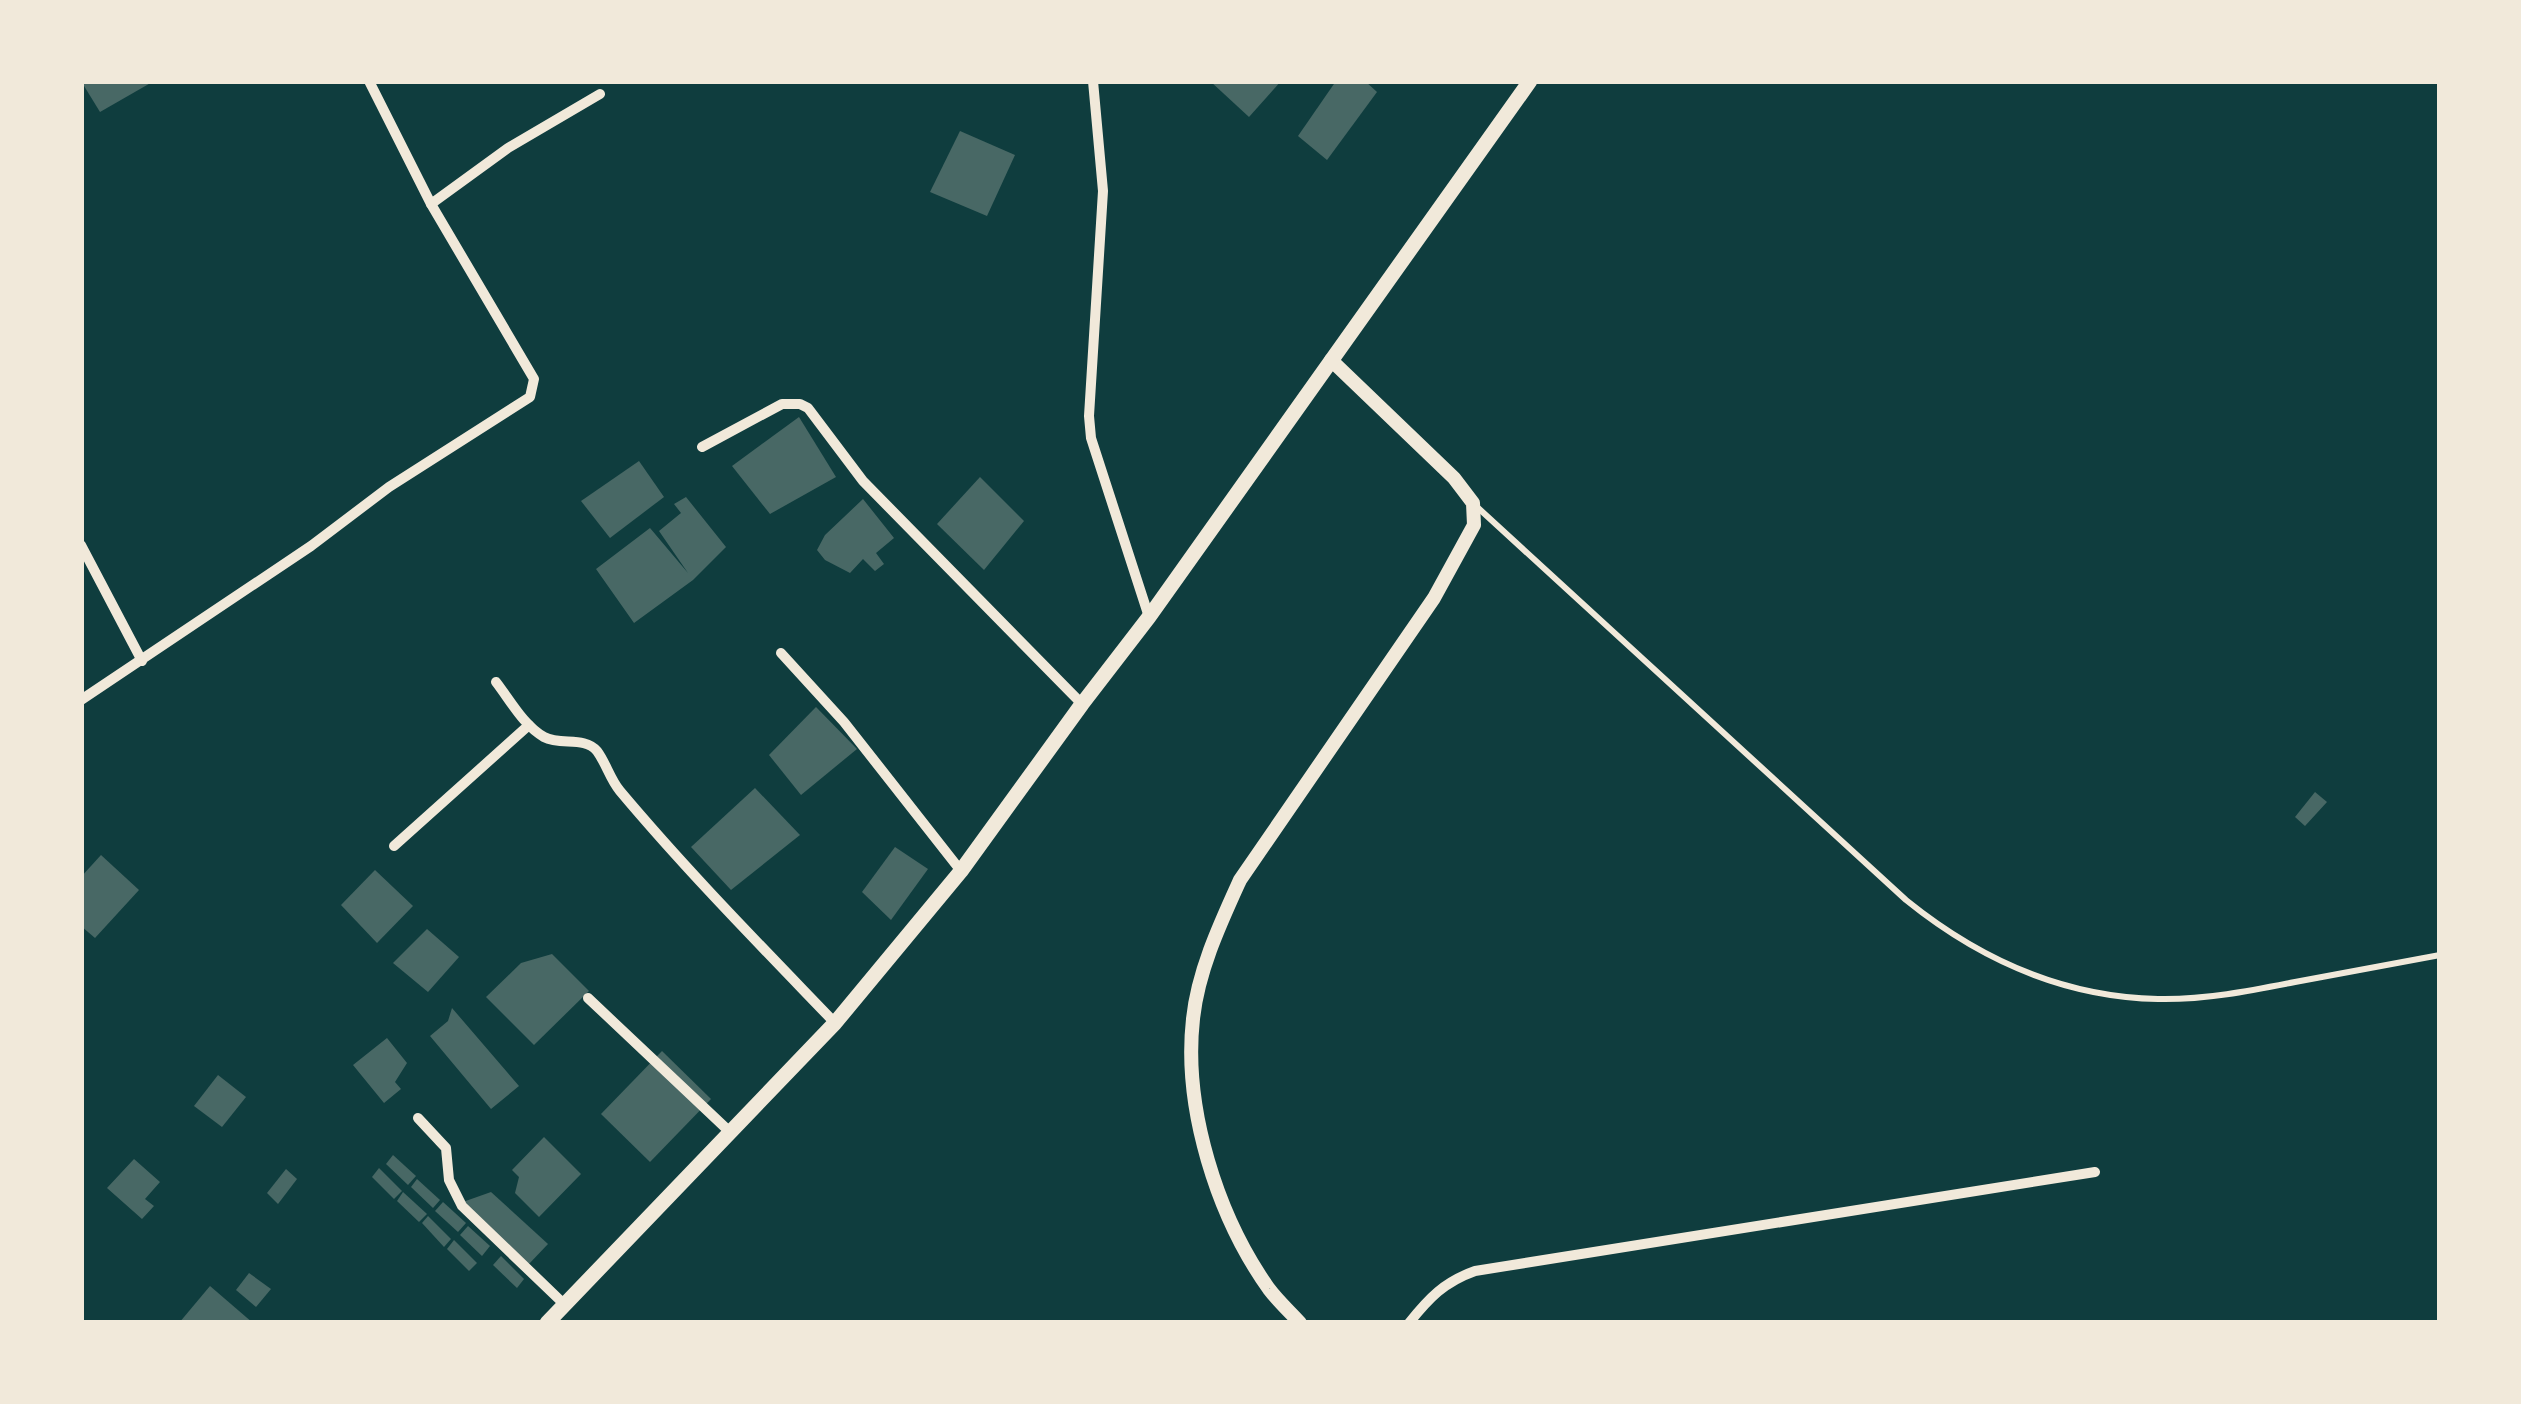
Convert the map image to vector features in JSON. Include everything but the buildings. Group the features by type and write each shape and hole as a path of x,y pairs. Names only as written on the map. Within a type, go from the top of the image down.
{"main road":[{"path":"547,1323 836,1023 962,871 1530,81"}],"street":[{"path":"81,700 310,546 388,487 530,397 534,379 431,204 369,81"},
{"path":"1093,81 1103,191 1091,438 1149,617"},
{"path":"431,204 508,148 600,94"},
{"path":"1300,1323 1269,1290 1234,1229 1210,1171 1190,1071 1193,1015 1205,967 1240,880 1434,598 1474,526 1473,503 1454,478 1331,360"},
{"path":"702,447 782,404 808,408 863,481 1082,704"},
{"path":"81,545 142,661"},
{"path":"781,653 844,722 962,871"},
{"path":"496,682 529,724 549,740 586,743 596,750 618,789 836,1023"},
{"path":"394,846 529,724"},
{"path":"588,998 731,1133"},
{"path":"418,1118 446,1148 449,1180 462,1206 565,1305"},
{"path":"1409,1323 1450,1280 1474,1270 2096,1172"}],"lane":[{"path":"1473,503 1906,900 1965,944 1997,961 2062,986 2158,1000 2266,988 2440,955"}]}
